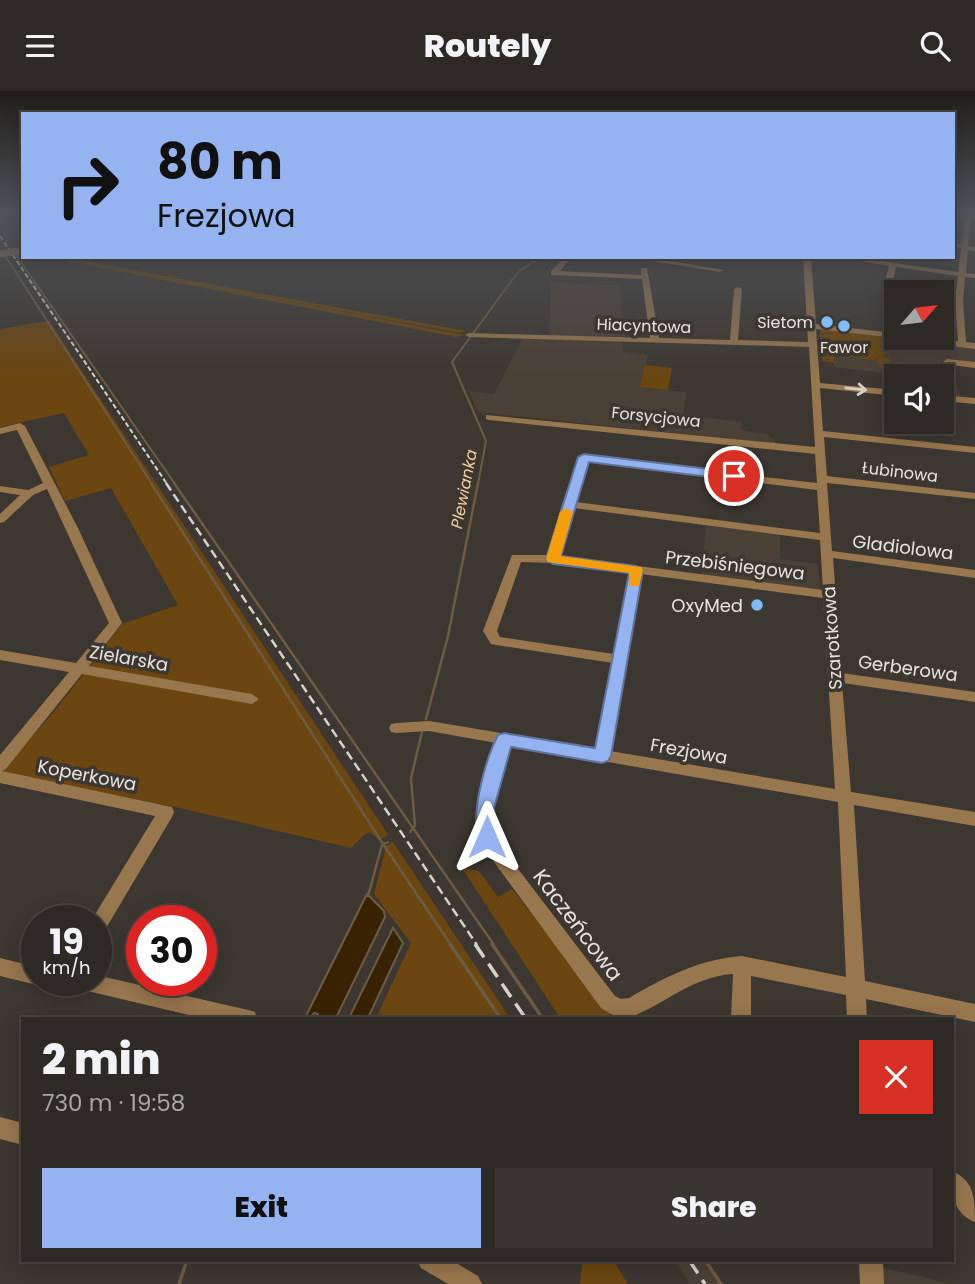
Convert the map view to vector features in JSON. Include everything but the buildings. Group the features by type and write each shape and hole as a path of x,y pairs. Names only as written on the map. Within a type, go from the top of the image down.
{"street":[{"path":"560,267 554,273 644,277"},
{"path":"646,267 644,277 655,341"},
{"path":"699,267 720,270"},
{"name":"Szarotkowa","path":"808,267 858,1017"},
{"path":"906,267 975,276"},
{"path":"962,267 962,344"},
{"path":"734,343 738,289"},
{"path":"811,326 884,335"},
{"name":"Hiacyntowa","path":"471,335 813,345"},
{"path":"954,343 975,346"},
{"path":"947,362 975,365"},
{"path":"816,385 884,392"},
{"path":"954,399 975,401"},
{"name":"Forsycjowa","path":"489,417 820,451"},
{"path":"0,431 20,426 116,624 0,766"},
{"path":"818,433 975,450"},
{"name":"Łubinowa","path":"568,504 584,457 822,483 975,496"},
{"path":"0,520 29,493 49,484"},
{"path":"0,489 29,493"},
{"path":"553,559 568,504 826,537"},
{"name":"Gladiolowa","path":"827,554 975,574"},
{"name":"Przebiśniegowa","path":"620,659 496,641 491,637 490,631 515,560 523,557 553,559 830,595"},
{"path":"602,756 636,570"},
{"name":"Zielarska","path":"0,655 252,699"},
{"name":"Gerberowa","path":"835,677 975,697"},
{"name":"Frezjowa","path":"396,728 423,725 975,819"},
{"name":"Kaczeńcowa","path":"504,739 485,808 487,837 499,859 608,1002 624,1010 692,973 719,966 742,965 975,1013"},
{"name":"Koperkowa","path":"0,777 166,812 110,905"},
{"path":"741,1017 742,965"},
{"path":"0,967 21,972"},
{"path":"112,988 239,1017"},
{"path":"0,1128 21,1133"},
{"path":"954,1185 975,1211"},
{"path":"432,1262 470,1284"},
{"path":"871,1262 872,1284"}],"shaded area":[{"path":"95,267 115,267 467,331 459,333 262,296 464,335 456,337"},
{"path":"551,283 619,285 625,338 549,336"},
{"path":"49,321 387,836 379,840 370,832 351,848 175,807 5,773 4,768 54,712 122,624 178,605 111,488 65,501 49,467 89,455 64,413 0,427 0,329"},
{"path":"823,329 884,337 884,350 975,348 975,362 884,364 884,373 834,367 834,363 822,361 820,331"},
{"path":"823,329 882,336 885,353 882,357 889,358 891,364 884,364 884,372 876,360 878,357 874,360 835,354 834,363 822,361 822,357 827,357 826,353 822,355 820,331"},
{"path":"523,338 621,341 623,352 648,355 641,387 687,392 683,415 742,422 741,430 767,434 778,444 478,412 469,391 494,394"},
{"path":"645,365 672,368 668,390 640,387"},
{"path":"954,376 961,397 954,396"},
{"path":"706,525 780,533 780,559 818,564 820,590 701,576"},
{"path":"393,842 509,1017 376,1017 411,943 374,894 386,846"},
{"path":"462,868 479,871 498,897 512,889 612,1017 559,1017"},
{"path":"367,894 384,911 385,917 337,1016 318,1017 318,1014 314,1013 311,1017 306,1017"},
{"path":"393,928 403,943 368,1017 349,1017"},
{"path":"583,1262 614,1262 628,1284 580,1284"},
{"path":"675,1262 706,1262 721,1284 690,1284"},
{"path":"876,1266 952,1284 877,1284"}],"waterway":[{"path":"12,267 152,484"},
{"name":"Plewianka","path":"478,484 486,441 452,362 518,272 526,267"},
{"path":"27,271 175,484"},
{"path":"151,483 383,844"},
{"path":"174,483 413,828"},
{"name":"Plewianka","path":"426,719 448,636 478,483"},
{"name":"Plewianka","path":"413,828 411,778 422,732"},
{"name":"Plewianka","path":"410,832 413,828"},
{"path":"413,828 494,945"},
{"name":"Plewianka","path":"383,844 388,842"},
{"name":"Plewianka","path":"368,896 383,844"},
{"path":"383,844 451,945"},
{"path":"450,944 500,1017"},
{"path":"492,944 542,1017"},
{"name":"Plewianka","path":"179,1284 186,1262"},
{"path":"706,1262 721,1284"}],"railway":[{"path":"21,267 167,484"},
{"path":"166,483 477,945"},
{"path":"475,944 525,1017"},
{"path":"690,1262 705,1284"}],"slow traffic":[{"path":"566,512 553,559 636,570 634,583"}],"place":[{"name":"Sietom","path":"827,322"},
{"name":"Fawor","path":"844,326"},
{"name":"OxyMed","path":"757,605"}],"route":[{"path":"487,837 484,827 485,808 504,739 602,756 636,570 553,559 584,457 734,476"}]}
